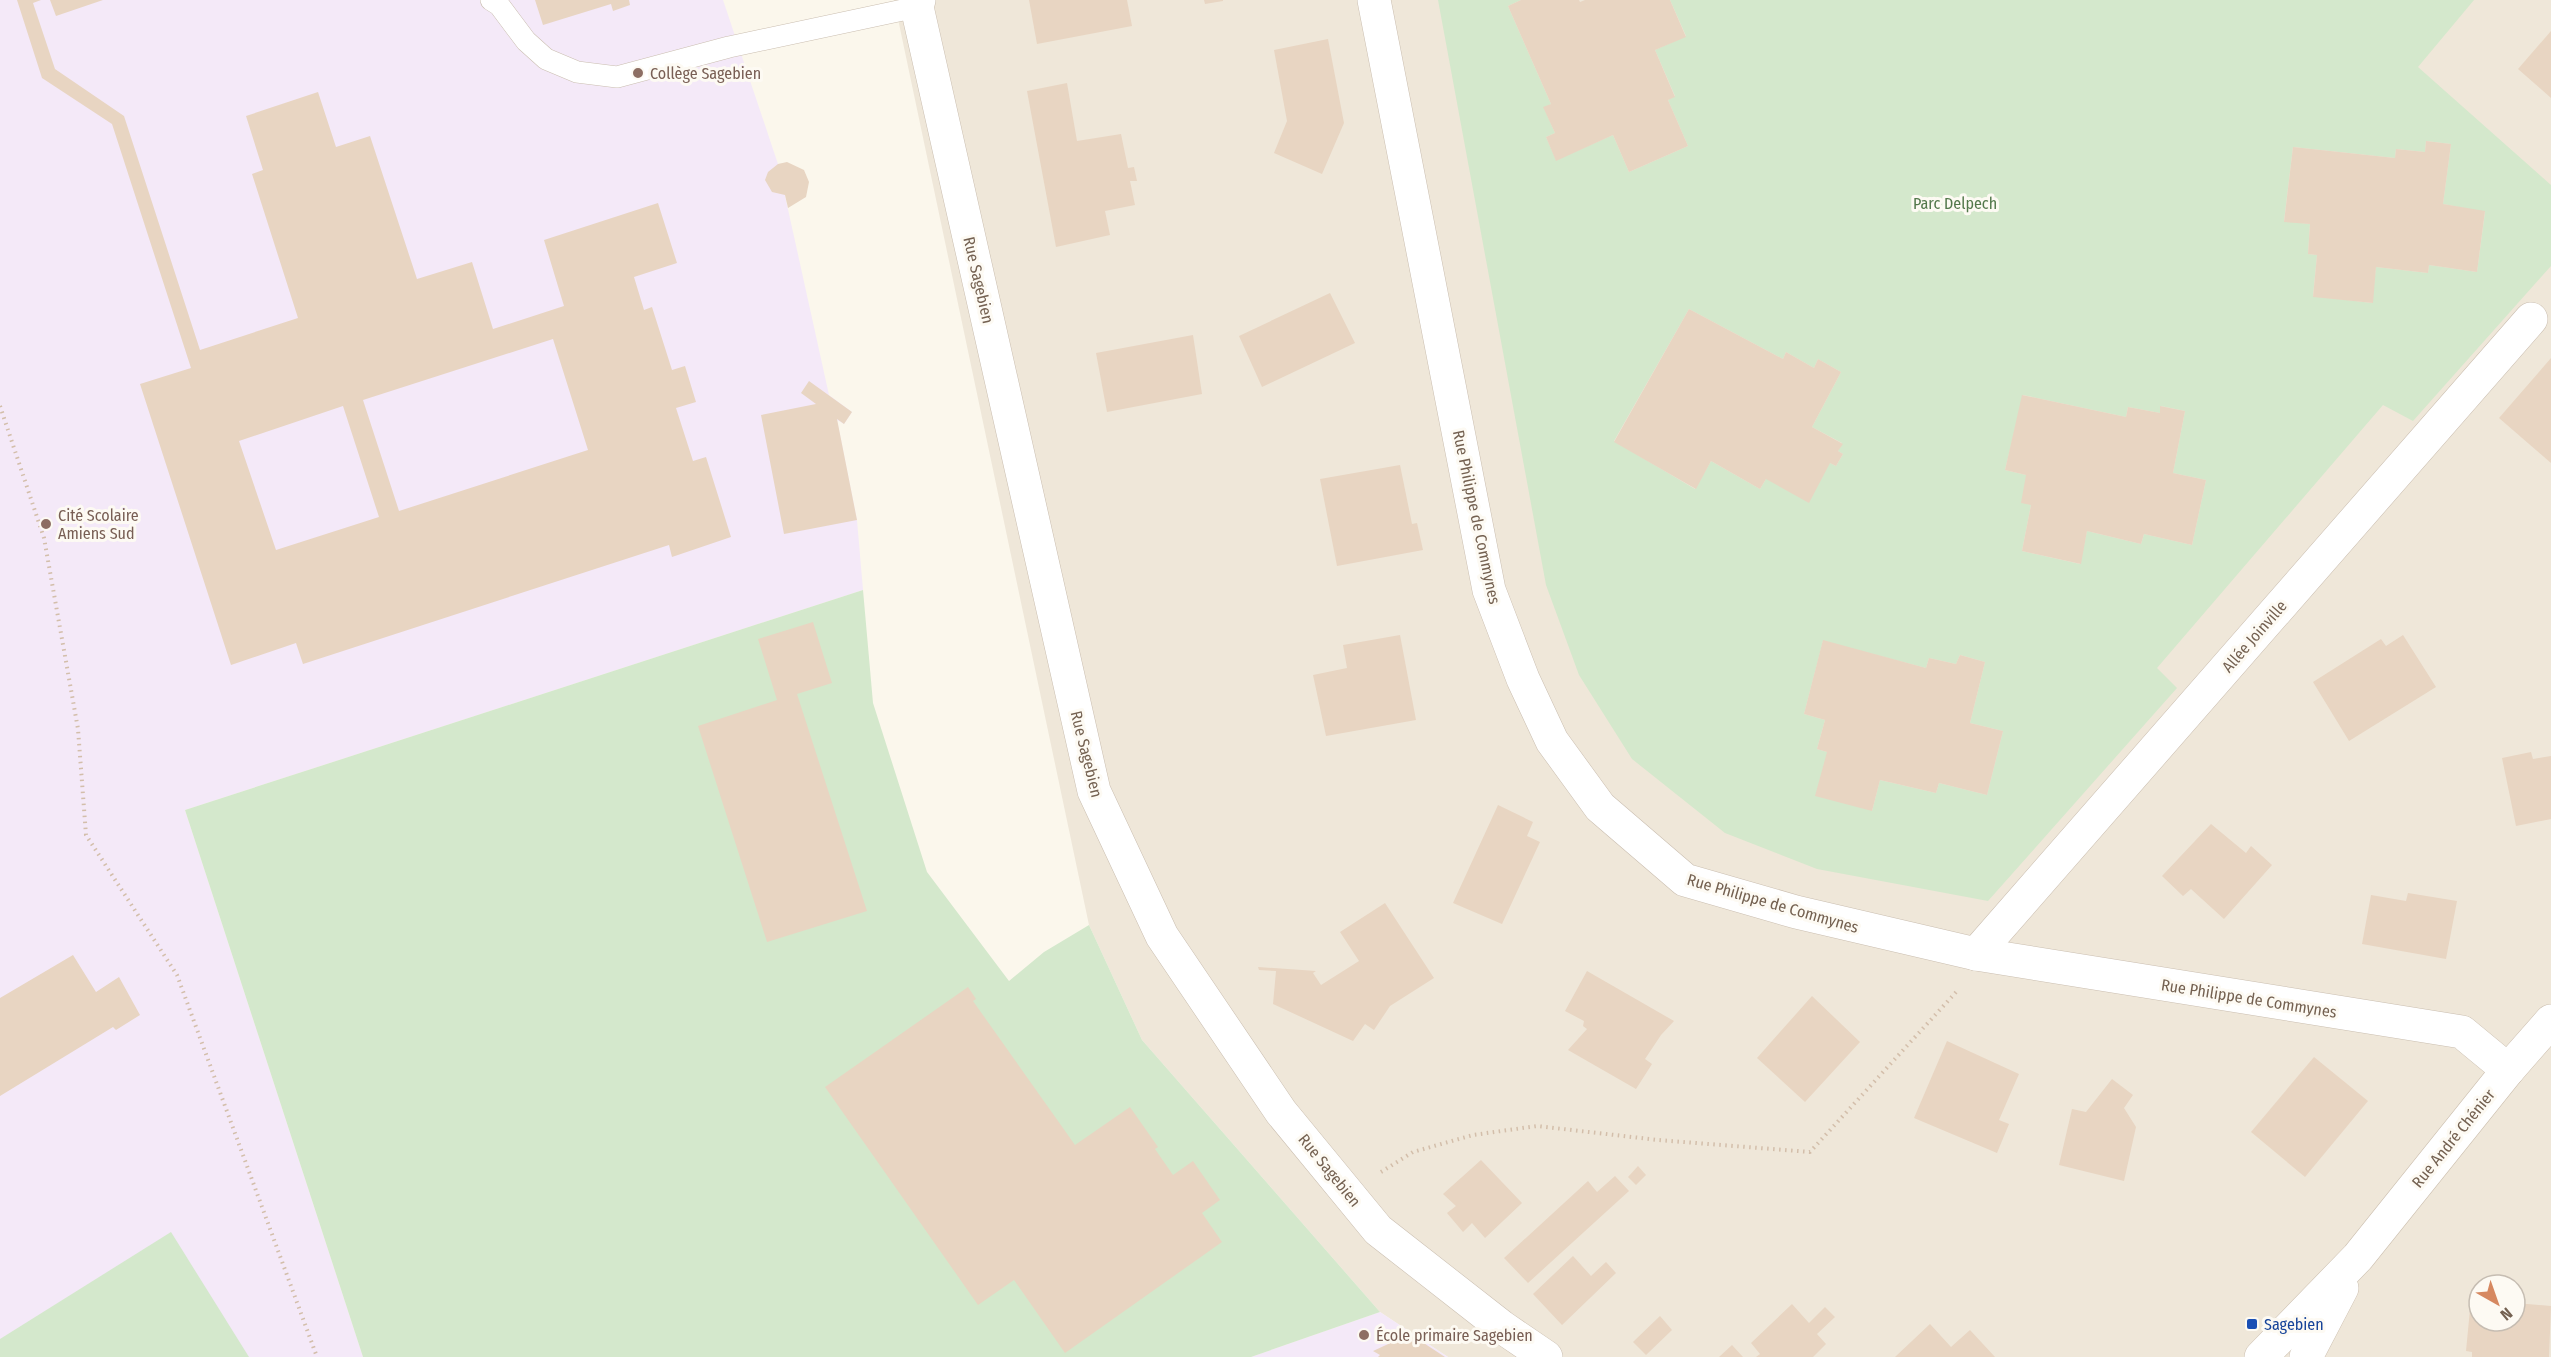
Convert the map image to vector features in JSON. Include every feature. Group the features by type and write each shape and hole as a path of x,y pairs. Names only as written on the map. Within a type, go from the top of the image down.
{"street":[{"name":"Rue Philippe de Commynes","path":"1374,0 1489,590 1523,679 1552,741 1600,807 1685,880 1796,912 1983,955 2462,1032 2508,1070"},
{"name":"Rue Sagebien","path":"917,2 1094,791 1162,936 1281,1112 1378,1230 1502,1327 1546,1357"},
{"name":"Allée Joinville","path":"1983,955 2531,319"},
{"name":"Rue André Chénier","path":"2260,1357 2358,1257 2508,1070 2551,1021"},
{"name":"Rue André Chénier","path":"2306,1357 2358,1257"}],"lane":[{"path":"491,0 500,5 526,41 546,59 577,72 617,77 729,47 917,2"}],"path":[{"path":"0,406 44,538 78,729 86,835 177,975 317,1357"},
{"path":"1352,1197 1387,1167 1413,1152 1473,1135 1537,1126 1658,1140 1810,1152 1983,955"}],"shaded area":[{"path":"0,0 723,0 778,164 829,395 852,412 844,424 837,420 857,520 863,590 185,810 363,1357 0,1357"},
{"path":"894,0 2551,0 2551,1357 1448,1357 1380,1312 1142,1040 1089,925"},
{"name":"École primaire Sagebien","path":"1380,1312 1448,1357 1251,1357"}],"green space":[{"name":"Parc Delpech","path":"1438,0 1521,0 1508,6 1551,104 1544,108 1555,133 1546,137 1556,160 1613,135 1629,172 1688,146 1668,100 1675,96 1655,50 1686,36 1670,0 2474,0 2418,67 2551,185 2551,266 2413,421 2383,405 2157,668 2177,688 1988,901 1817,869 1725,833 1632,759 1579,675 1546,585","holes":["2426,141 2451,144 2443,204 2485,212 2477,272 2429,265 2428,273 2376,267 2372,303 2313,296 2317,255 2308,254 2310,224 2284,221 2293,147 2395,158 2396,149 2425,152","1689,309 1783,359 1786,352 1814,368 1818,359 1841,372 1812,427 1842,443 1838,451 1843,454 1836,466 1830,463 1766,479 1760,489 1711,461 1695,489 1614,441","2023,395 2126,417 2128,407 2160,413 2161,406 2185,411 2173,473 2206,480 2192,545 2144,534 2141,544 2087,531 2080,564 2022,551 2031,505 2026,475 2005,470","1823,641 1926,668 1929,658 1956,664 1960,655 1985,662 1970,723 2003,731 1987,795 1939,783 1936,793 1880,780 1872,811 1827,752 1817,749 1825,720 1804,714"]},
{"path":"863,590 873,703 927,872 1009,981 1044,952 1089,925 1142,1040 1380,1312 1251,1357 363,1357 185,810"},
{"path":"171,1232 249,1357 0,1357 0,1339"}],"building":[{"path":"17,0 41,0 33,3 55,69 124,116 200,350 298,318 252,174 263,170 246,116 318,92 336,147 370,136 417,279 472,262 493,329 564,306 544,240 658,203 677,263 634,277 644,310 652,307 672,370 685,366 696,402 676,408 693,461 706,457 731,537 672,557 669,545 303,664 296,643 231,665 140,384 191,368 112,124 42,78","holes":["553,339 588,450 399,511 363,400","343,406 379,517 276,550 239,441"]},
{"path":"50,0 103,0 56,16"},
{"path":"535,0 629,0 630,5 613,11 611,4 543,25"},
{"path":"1029,0 1127,0 1132,26 1037,44"},
{"path":"1204,0 1223,0 1223,1 1205,4"},
{"path":"1521,0 1579,0 1580,2 1585,0 1670,0 1686,37 1655,50 1675,97 1668,100 1688,146 1629,172 1613,135 1556,161 1546,137 1555,133 1543,107 1551,104 1508,6"},
{"path":"2551,31 2551,98 2518,69"},
{"path":"1328,39 1344,123 1322,174 1274,153 1287,121 1274,50"},
{"path":"1067,83 1077,141 1121,134 1128,168 1134,167 1137,181 1130,181 1135,205 1105,211 1110,235 1056,247 1027,91"},
{"path":"2426,141 2451,144 2443,204 2485,211 2477,272 2429,265 2428,273 2376,267 2373,303 2313,297 2317,255 2308,254 2310,224 2284,222 2293,147 2395,158 2396,149 2425,152"},
{"path":"787,162 804,170 809,182 806,197 788,208 785,195 772,192 765,180 768,172 778,164"},
{"path":"1330,293 1355,343 1262,387 1239,336"},
{"path":"1689,309 1783,359 1786,352 1814,368 1818,359 1841,372 1812,427 1843,444 1838,451 1843,454 1836,466 1830,463 1809,503 1766,479 1760,489 1711,461 1696,489 1614,442"},
{"path":"1193,335 1202,394 1107,412 1096,353"},
{"path":"2551,358 2551,463 2499,418"},
{"path":"809,381 852,412 844,424 837,419 857,520 784,534 761,415 816,404 801,393"},
{"path":"2022,395 2126,417 2128,407 2160,413 2160,406 2185,411 2173,473 2206,480 2192,545 2144,534 2141,544 2087,531 2081,564 2022,551 2031,505 2021,503 2026,475 2005,470"},
{"path":"1400,465 1412,524 1417,523 1423,550 1337,566 1320,479"},
{"path":"813,622 832,683 797,694 867,911 767,942 698,726 777,700 758,639"},
{"path":"1400,635 1416,720 1326,736 1313,675 1347,668 1343,645"},
{"path":"2403,635 2436,687 2349,741 2313,682 2381,639 2386,646"},
{"path":"1823,640 1926,668 1929,658 1956,664 1960,655 1985,662 1970,723 2003,731 1987,795 1939,783 1936,793 1880,780 1872,811 1815,796 1827,752 1817,749 1825,720 1804,714"},
{"path":"2531,752 2533,759 2551,756 2551,819 2516,826 2502,758"},
{"path":"1498,805 1533,822 1527,836 1540,842 1502,924 1453,903"},
{"path":"2211,824 2246,853 2251,846 2272,865 2224,919 2191,889 2183,896 2162,876"},
{"path":"2408,893 2457,901 2446,959 2362,944 2371,895 2406,901"},
{"path":"1385,903 1434,978 1390,1006 1374,1030 1365,1024 1353,1041 1273,1004 1276,971 1259,970 1258,967 1316,971 1313,973 1321,985 1359,961 1340,932"},
{"path":"73,955 96,992 119,977 140,1015 116,1030 113,1027 0,1096 0,998"},
{"path":"1587,971 1674,1021 1661,1035 1645,1059 1652,1064 1636,1089 1568,1050 1587,1029 1583,1026 1584,1021 1565,1011"},
{"path":"968,987 976,999 973,1001 1075,1145 1130,1107 1158,1147 1155,1149 1173,1175 1193,1161 1220,1200 1202,1213 1222,1242 1065,1353 1014,1280 978,1305 825,1087"},
{"path":"1812,996 1860,1042 1805,1102 1757,1058"},
{"path":"1947,1041 2019,1074 1999,1120 2009,1124 1997,1153 1914,1118"},
{"path":"2314,1057 2368,1101 2305,1177 2251,1132"},
{"path":"2112,1079 2133,1095 2124,1108 2136,1127 2124,1181 2059,1165 2072,1109 2086,1112"},
{"path":"1481,1160 1522,1203 1485,1238 1472,1223 1463,1232 1447,1213 1456,1206 1443,1194"},
{"path":"1638,1166 1646,1175 1636,1185 1628,1177"},
{"path":"1615,1176 1629,1191 1528,1283 1504,1258 1588,1181 1597,1192"},
{"path":"1573,1256 1591,1276 1606,1262 1616,1273 1562,1325 1533,1294"},
{"path":"1792,1304 1809,1323 1825,1307 1835,1317 1817,1334 1826,1344 1813,1357 1756,1357 1760,1354 1751,1343"},
{"path":"2527,1304 2551,1306 2549,1357 2472,1357 2472,1352 2466,1351 2468,1333 2527,1333"},
{"path":"1660,1316 1672,1330 1646,1355 1633,1342"},
{"path":"1930,1324 1951,1347 1970,1330 1995,1357 1895,1357"},
{"path":"1410,1334 1445,1357 1378,1357 1380,1355 1373,1351"},
{"path":"1732,1345 1743,1357 1719,1357"}],"place":[{"name":"Collège Sagebien","path":"638,73"},
{"name":"Cité Scolaire Amiens Sud","path":"46,524"},
{"name":"Sagebien","path":"2252,1324"},
{"name":"École primaire Sagebien","path":"1364,1335"}]}
